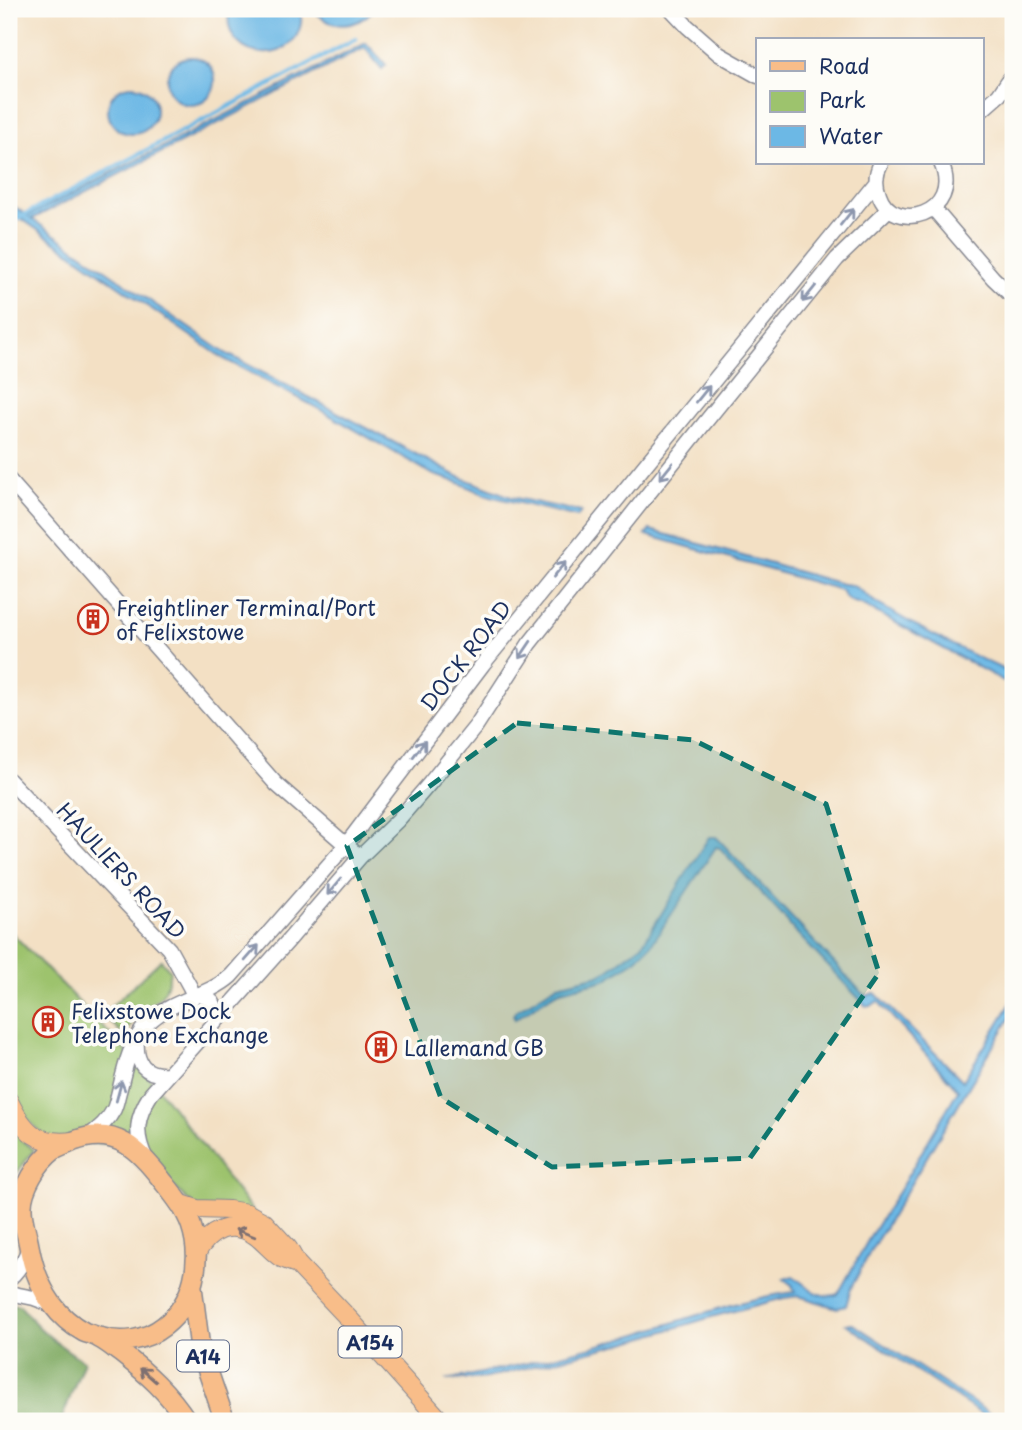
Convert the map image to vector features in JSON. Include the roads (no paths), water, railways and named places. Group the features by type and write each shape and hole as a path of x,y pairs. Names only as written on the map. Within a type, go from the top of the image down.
{"highway":[{"path":"106,1137 130,1145 146,1159 179,1203 191,1225 196,1254 192,1287 179,1311 155,1333 142,1338 110,1341 83,1331 53,1305 38,1281 22,1208 25,1190 30,1177 54,1150 82,1139 106,1137"},
{"name":"A14","path":"192,1287 200,1348 225,1421"},
{"name":"A14","path":"99,1337 154,1379 187,1421"}],"main road":[{"path":"9,1101 30,1134 57,1143 82,1139"},
{"path":"9,1186 22,1208"},
{"name":"A154","path":"179,1203 197,1209 235,1210 258,1217 288,1248 297,1264 442,1421"},
{"name":"A154","path":"196,1254 205,1238 213,1233 240,1228 256,1236 280,1257 297,1264"}],"street":[{"path":"671,9 719,54 756,75"},
{"path":"984,108 999,95 1013,74"},
{"path":"880,164 876,183 881,200 898,214 910,216 922,215 940,201 945,190 945,173 941,164"},
{"name":"DOCK ROAD","path":"82,1139 104,1124 114,1108 127,1062 146,1025 159,1014 221,986 346,845 483,664 876,183"},
{"path":"933,208 993,278 1013,297"},
{"name":"DOCK ROAD","path":"146,1159 139,1145 138,1130 143,1106 151,1094 360,857 398,820 430,783 476,726 529,644 681,452 837,259 889,209"},
{"path":"9,480 276,783 360,857"},
{"name":"HAULIERS ROAD","path":"9,780 169,949 197,996 212,1000 216,1007 214,1024"},
{"path":"137,1039 136,1053 144,1067 153,1075 168,1074"},
{"path":"9,1279 19,1268 29,1247"},
{"path":"9,1293 53,1305"}],"water":[{"path":"229,9 301,9 300,28 292,42 279,50 265,53 250,50 238,42 230,28"},
{"path":"313,9 374,9 359,21 344,25 328,21"},
{"path":"366,43 386,65 382,69 365,48 358,51 32,219 225,353 457,476 511,497 581,512 577,517 486,495 434,475 310,404 224,359 9,210 9,203 28,216"},
{"path":"191,57 200,58 208,64 214,72 214,90 208,98 200,104 191,105 182,104 174,98 168,90 167,81 168,72 174,64 182,58"},
{"path":"132,86 141,87 149,93 155,101 155,119 149,127 141,133 132,134 123,133 115,127 109,119 108,110 109,101 115,93 123,87"},
{"path":"650,530 852,586 911,623 1013,674 1013,686 849,600 841,590 646,535"},
{"path":"709,837 716,837 720,841 865,996 875,993 963,1081 1013,1000 1013,1013 870,1252 851,1288 846,1306 837,1308 798,1296 784,1298 486,1378 446,1380 558,1356 730,1305 795,1292 792,1285 784,1279 793,1276 825,1296 838,1294 958,1090 878,1001 866,1006 720,848 716,847 651,945 636,960 605,980 560,991 515,1019 513,1015 516,1011 558,985 599,975 642,945"},
{"path":"851,1323 1001,1421 992,1421 846,1324"}],"waterway":[{"path":"15,220 356,39"}],"place":[{"name":"Freightliner Terminal/Port of Felixstowe","path":"93,619"},
{"name":"Felixstowe Dock Telephone Exchange","path":"48,1022"},
{"name":"Lallemand GB","path":"381,1047"}]}
